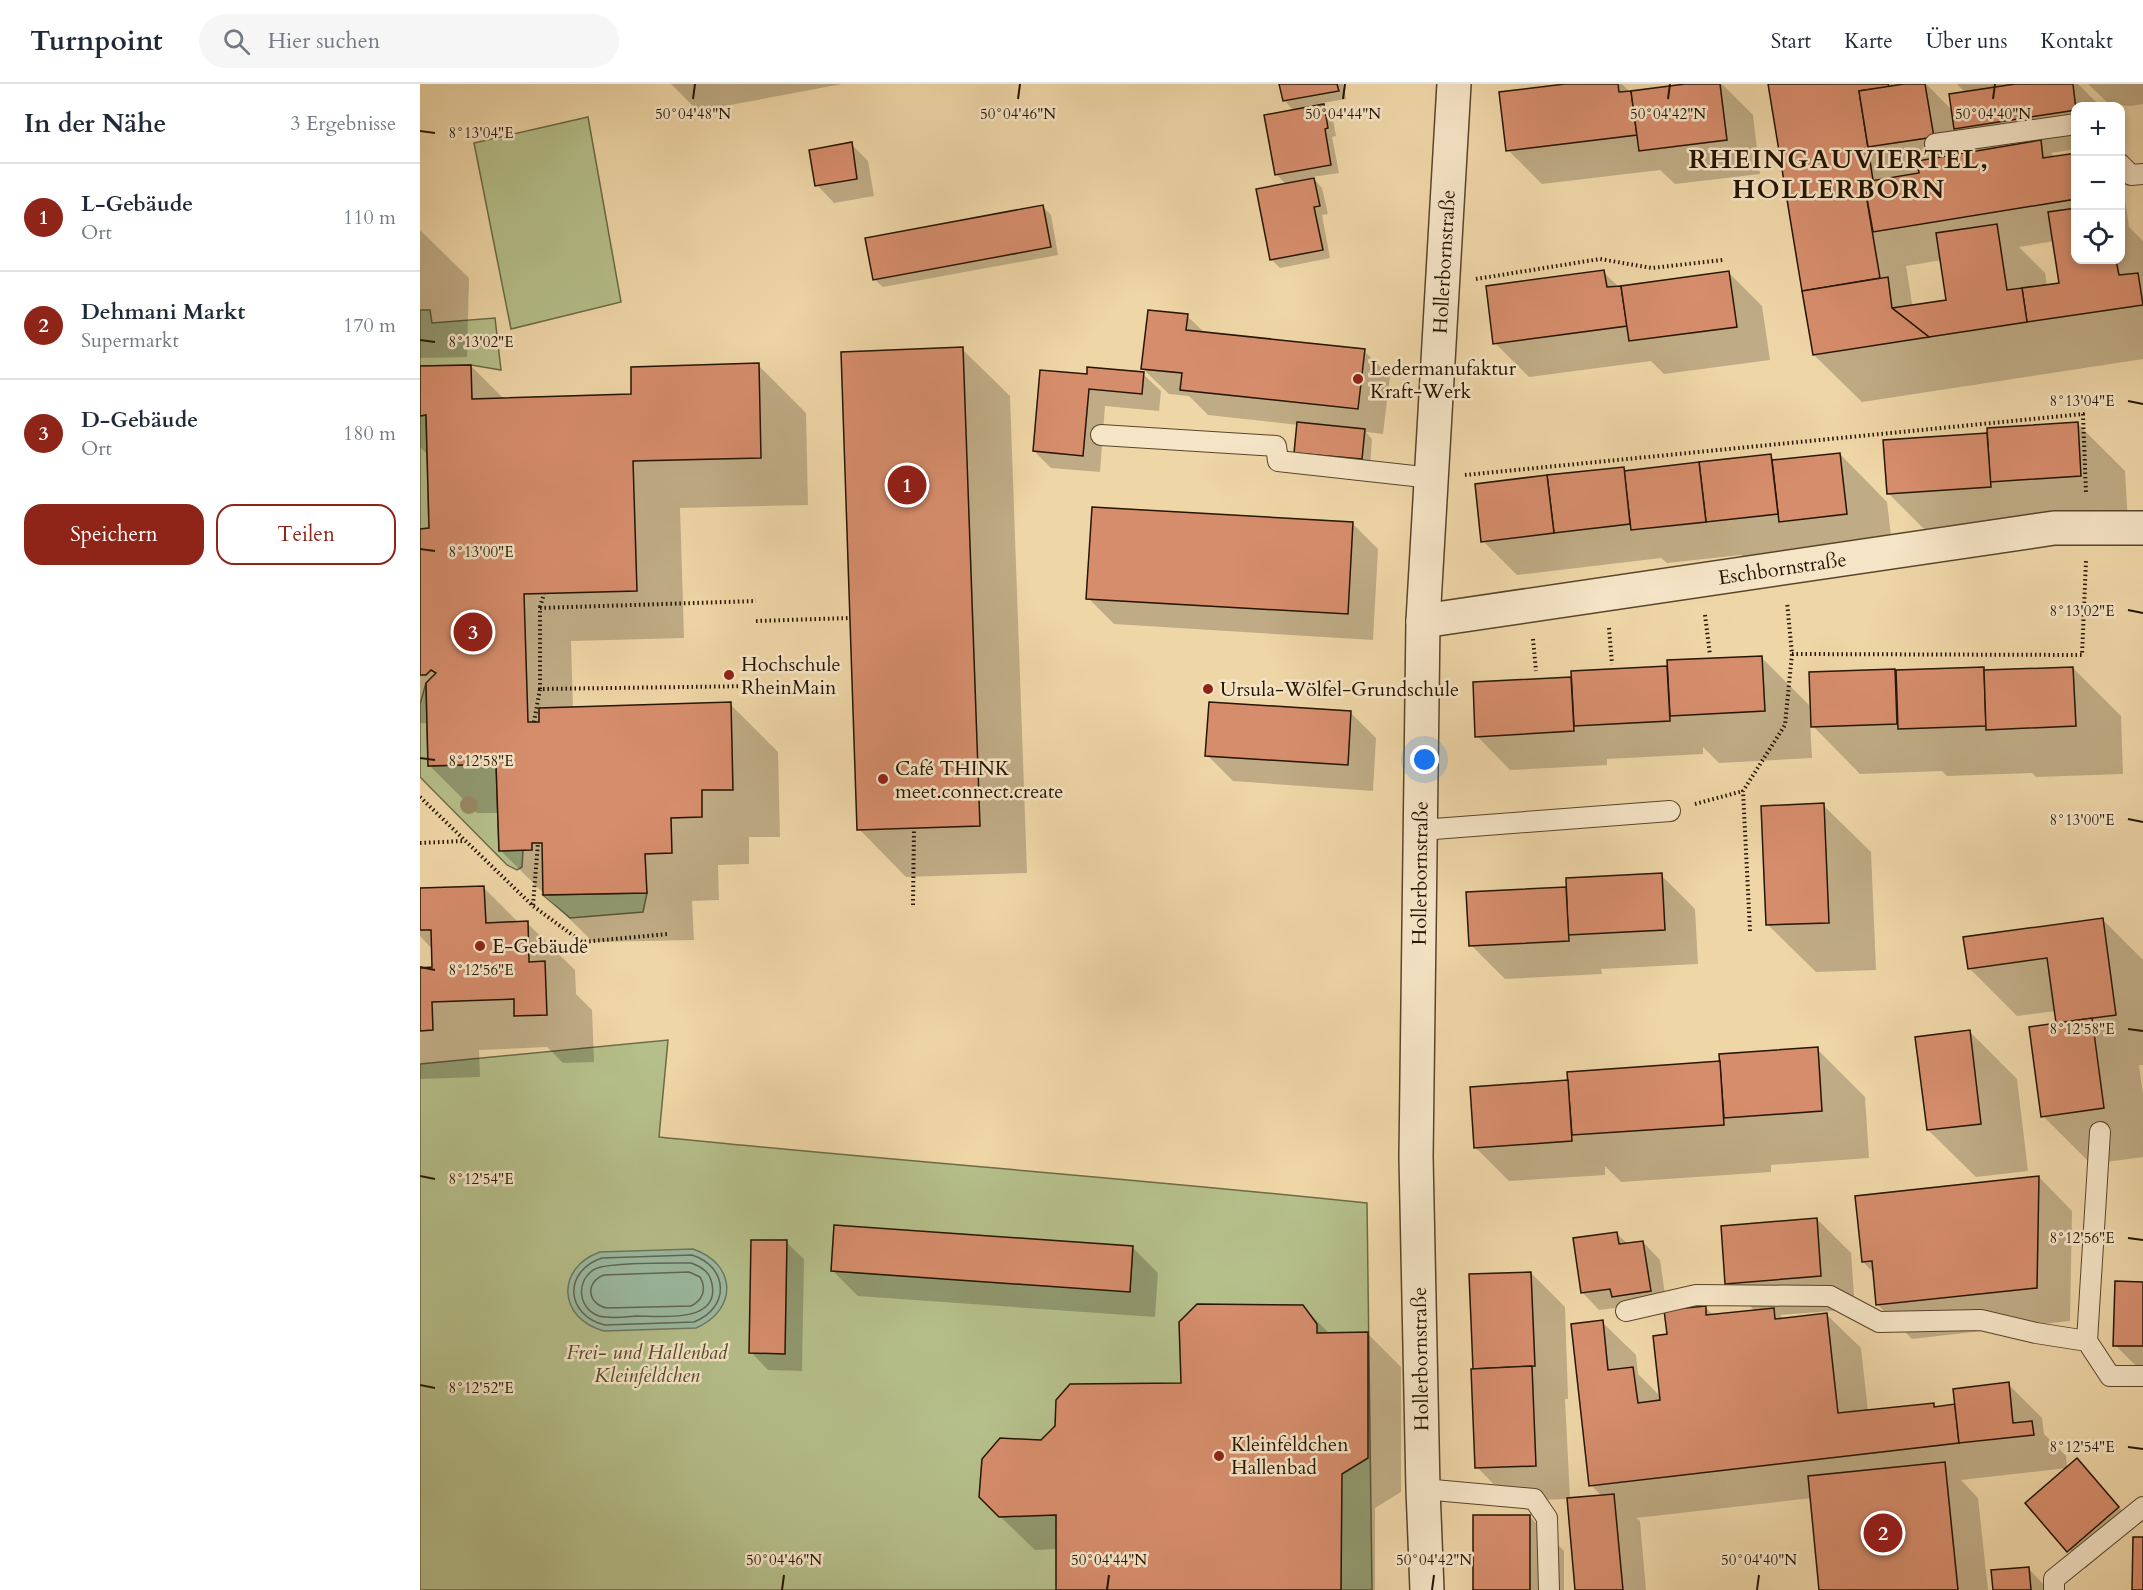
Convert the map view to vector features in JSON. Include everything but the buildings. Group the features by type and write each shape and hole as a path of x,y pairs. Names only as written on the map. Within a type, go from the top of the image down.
{"street":[{"name":"Hollerbornstraße","path":"1427,1590 1416,1157 1423,621 1454,84"},
{"name":"Eschbornstraße","path":"1423,621 2054,528 2143,528"}],"lane":[{"path":"1935,144 2071,125"},
{"path":"2125,168 2131,175 2143,174"},
{"path":"1101,435 1276,447 1278,461 1432,478"},
{"path":"1420,830 1670,811"},
{"path":"2100,1132 2087,1341 2110,1376 2143,1376"},
{"path":"1626,1311 1696,1294 1830,1296 1879,1322 1981,1320 2037,1333 2087,1341"},
{"path":"1423,1489 1534,1499 1547,1518 1549,1590"},
{"path":"2054,1590 2054,1579 2143,1507"}],"path":[{"path":"1443,284 1600,259 1652,268 1723,260"},
{"path":"1432,478 2083,414 2087,527 2082,655 1792,654"},
{"path":"1750,931 1743,791 1785,725 1792,654 1784,568"},
{"path":"1701,581 1710,655"},
{"path":"534,722 540,689 540,608 544,594"},
{"path":"540,608 756,601"},
{"path":"756,621 850,618"},
{"path":"540,689 756,686"},
{"path":"1670,811 1743,791"},
{"path":"420,797 533,906 582,942 668,934"},
{"path":"913,905 914,828"},
{"path":"420,843 465,841"},
{"path":"533,906 538,843"}],"green space":[{"path":"588,117 621,302 511,329 474,143"},
{"path":"420,310 430,310 432,323 495,318 501,370 471,365 420,366"},
{"path":"426,415 429,528 420,529 420,416"},
{"path":"426,683 428,766 496,764 499,850 523,850 522,867 517,870 507,865 420,777 420,704"},
{"path":"647,893 643,912 570,918 543,895"},
{"name":"Frei- und Hallenbad Kleinfeldchen","path":"668,1040 659,1137 1367,1203 1372,1590 420,1590 420,1064"}],"water":[{"path":"693,1249 718,1265 727,1287 725,1299 719,1310 710,1320 696,1328 604,1331 589,1325 578,1316 571,1305 568,1293 569,1281 575,1269 585,1259 600,1252"}],"place":[{"name":"Ledermanufaktur Kraft-Werk","path":"1358,379"},
{"name":"L-Gebäude","path":"907,485"},
{"name":"D-Gebäude","path":"473,632"},
{"name":"Hochschule RheinMain","path":"729,675"},
{"name":"Ursula-Wölfel-Grundschule","path":"1208,689"},
{"name":"Café THINK meet.connect.create","path":"883,779"},
{"name":"E-Gebäude","path":"480,946"},
{"name":"Kleinfeldchen Hallenbad","path":"1219,1456"},
{"name":"Dehmani Markt","path":"1883,1533"}],"district":[{"name":"RHEINGAUVIERTEL, HOLLERBORN","path":"1839,174"}]}
